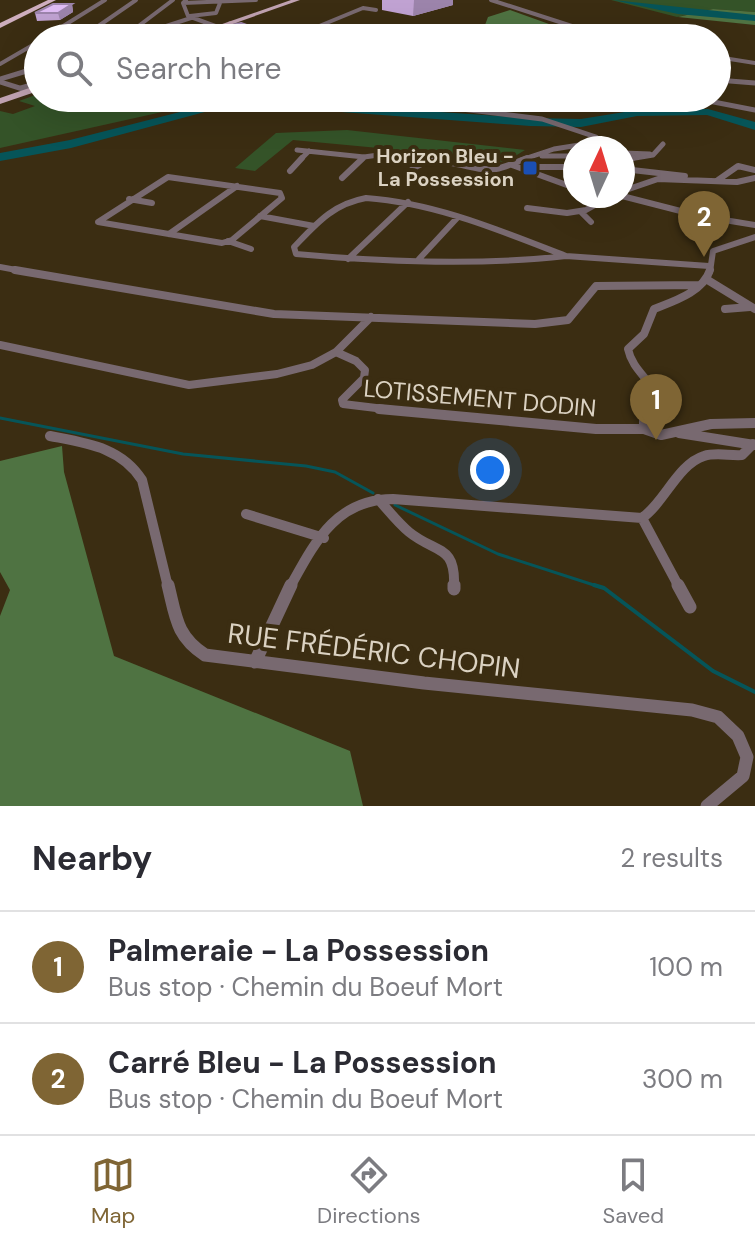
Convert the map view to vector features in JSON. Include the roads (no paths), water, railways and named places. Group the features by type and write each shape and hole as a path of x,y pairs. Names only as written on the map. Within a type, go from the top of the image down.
{"highway":[{"path":"0,24 42,0"},
{"path":"0,24 53,0"}],"main road":[{"path":"225,24 297,0"},
{"path":"2,100 24,91"}],"street":[{"path":"66,24 105,0"},
{"path":"101,24 136,0"},
{"path":"143,24 173,0"},
{"path":"190,17 185,2 256,0"},
{"path":"491,0 560,24"},
{"path":"169,24 216,13 218,2"},
{"path":"324,24 363,8 376,10"},
{"path":"190,17 209,24"},
{"path":"230,23 235,24"},
{"path":"0,64 24,50"},
{"path":"731,59 755,63"},
{"path":"0,80 24,72"},
{"path":"0,80 24,86"},
{"path":"731,81 755,83"},
{"path":"731,105 755,110"},
{"path":"491,112 542,119 591,134 597,141 531,156 514,164"},
{"path":"635,158 653,155 663,144"},
{"path":"297,150 364,157 393,153 484,169 514,164 563,166"},
{"path":"290,171 309,151"},
{"path":"635,154 653,155"},
{"path":"531,156 563,156"},
{"path":"342,178 364,157"},
{"path":"435,160 420,162 410,173 446,182"},
{"path":"514,164 563,183"},
{"path":"714,181 738,166 755,170"},
{"path":"635,169 657,170 703,182"},
{"path":"228,241 282,196 237,186 168,177 129,199 98,222 228,241 251,249"},
{"path":"635,189 658,179 737,182 755,178"},
{"path":"169,234 237,186"},
{"path":"635,197 755,225"},
{"path":"129,199 152,203"},
{"path":"566,256 408,202 349,200 314,226 293,251 348,259 529,260 566,256 709,266"},
{"path":"348,259 408,202"},
{"path":"527,208 549,214 581,212 589,208"},
{"path":"581,212 591,222"},
{"path":"260,216 314,226"},
{"path":"419,259 458,217"},
{"path":"755,237 721,247 710,257 703,282 685,296 654,309 644,334 628,349 629,359 638,373 656,387 659,404 644,417 644,429 661,435 711,424 755,423"},
{"path":"0,267 242,310 554,323 568,320 596,286 703,282 753,308"},
{"path":"725,309 753,308"},
{"name":"LOTISSEMENT DODIN","path":"0,345 189,385 277,374 312,365 336,352 371,317"},
{"name":"LOTISSEMENT DODIN","path":"336,352 356,361 365,370 364,378 342,400 343,404 353,407 596,429 644,429"},
{"path":"679,433 754,444"},
{"name":"RUE FRÉDÉRIC CHOPIN","path":"50,436 106,449 123,456 135,466 142,480 179,630 188,644 205,655 692,710 718,717 738,736 747,757 743,776 707,806"},
{"path":"255,662 279,602 324,538 355,504 378,499 642,518 658,510 693,461 707,455 742,455 754,444"},
{"path":"378,499 410,533 450,556 455,567 454,589"},
{"path":"246,514 324,538"},
{"path":"642,518 690,607"}],"waterway":[{"path":"617,0 678,11 755,18"},
{"path":"0,157 71,144 193,112"},
{"path":"388,112 581,123 637,113 708,112"},
{"path":"708,112 755,126"},
{"path":"0,418 183,454 306,466 335,472 373,493"},
{"path":"395,505 498,554 600,587"},
{"path":"594,585 604,588 713,671 755,692"}],"place":[{"name":"Horizon Bleu - La Possession","path":"530,168"},
{"name":"Carré Bleu - La Possession","path":"704,257"},
{"name":"Palmeraie - La Possession","path":"656,440"}]}
